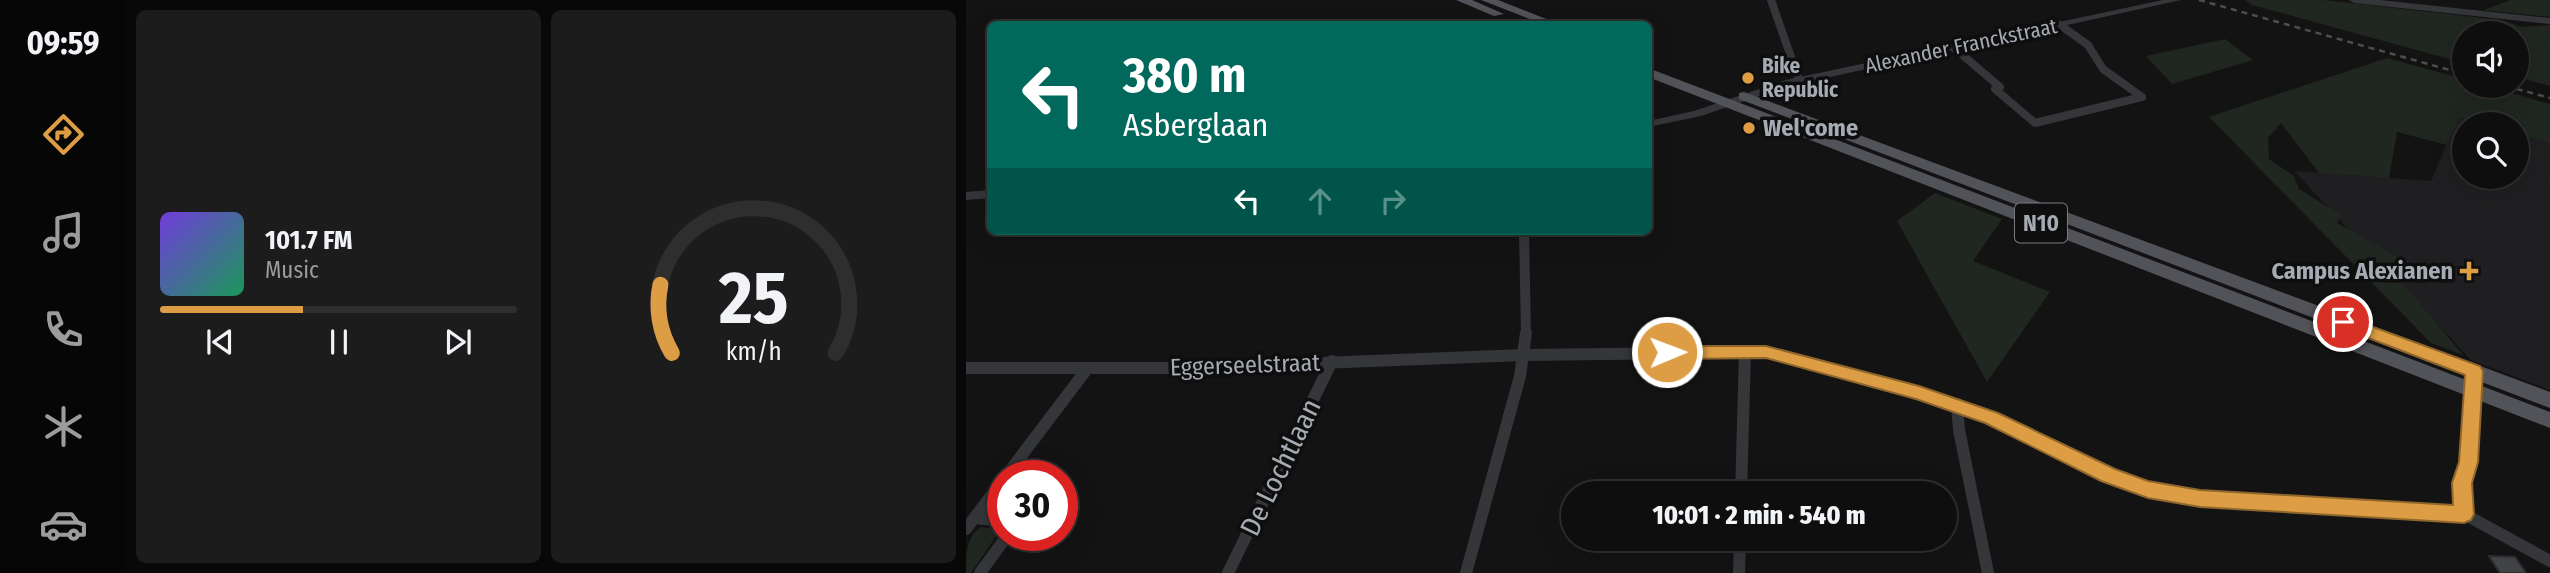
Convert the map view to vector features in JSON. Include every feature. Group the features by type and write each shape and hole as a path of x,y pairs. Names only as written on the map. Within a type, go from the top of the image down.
{"main road":[{"path":"1462,0 1518,21"},
{"path":"1487,0 1545,21"},
{"name":"N10","path":"1652,62 1738,100 2550,420"},
{"name":"N10","path":"1652,73 1738,100 2550,400"}],"street":[{"path":"1771,0 1800,80"},
{"name":"Alexander Franckstraat","path":"1652,123 1697,114 1800,80 2160,1 2176,0"},
{"path":"2354,0 2550,21"},
{"path":"1952,47 2000,88 1995,89 2035,123 2142,97 2103,69 2088,45 2060,25"},
{"path":"966,196 987,194"},
{"path":"1466,573 1523,355 1526,334 1524,235"},
{"path":"1741,481 1745,351"},
{"name":"Eggerseelstraat","path":"966,368 1087,369 1523,355 1766,352 1957,404 2108,475 2148,489 2200,498 2464,514"},
{"name":"De Lochtlaan","path":"1228,573 1332,361"},
{"path":"1018,460 1087,369"},
{"path":"2474,371 2475,392 2468,462 2462,483 2464,514 2550,561"},
{"path":"1957,404 1959,430 1987,573"},
{"path":"970,523 987,500"},
{"path":"980,573 996,551"},
{"path":"1739,573 1740,551"}],"shaded area":[{"path":"2245,0 2323,0 2505,21 2452,21 2452,60 2252,5"},
{"path":"2511,0 2550,0 2550,17 2483,10"},
{"path":"2550,25 2550,86 2529,80 2529,26"},
{"path":"2225,39 2253,60 2172,84 2146,56"},
{"path":"2387,58 2452,76 2452,98 2529,98 2550,104 2550,144 2529,138 2529,112 2452,112 2452,134 2447,145 2397,132 2389,178 2319,173 2281,123 2268,138 2269,159 2294,176 2299,189 2341,215 2337,223 2399,257 2402,282 2463,355 2431,343 2209,117"},
{"name":"Campus Alexianen","path":"2452,132 2452,189 2529,189 2529,138 2550,144 2550,390 2471,360 2294,171 2431,181"},
{"path":"1935,193 2002,219 1973,261 2050,292 1987,382 1897,221"},
{"path":"981,527 987,528 987,550 971,573 966,573 967,552 976,531"}],"building":[{"path":"2489,556 2515,557 2526,573 2500,573"}],"railway":[{"path":"2199,0 2452,71"},
{"path":"2529,92 2550,98"}],"place":[{"name":"Bike Republic","path":"1748,78"},
{"name":"Wel'come","path":"1749,128"},
{"name":"Campus Alexianen","path":"2469,271"}],"route":[{"path":"1667,352 1766,352 1919,393 1992,418 2108,475 2148,489 2200,498 2464,514 2462,483 2468,462 2475,392 2474,371 2343,322"}]}
